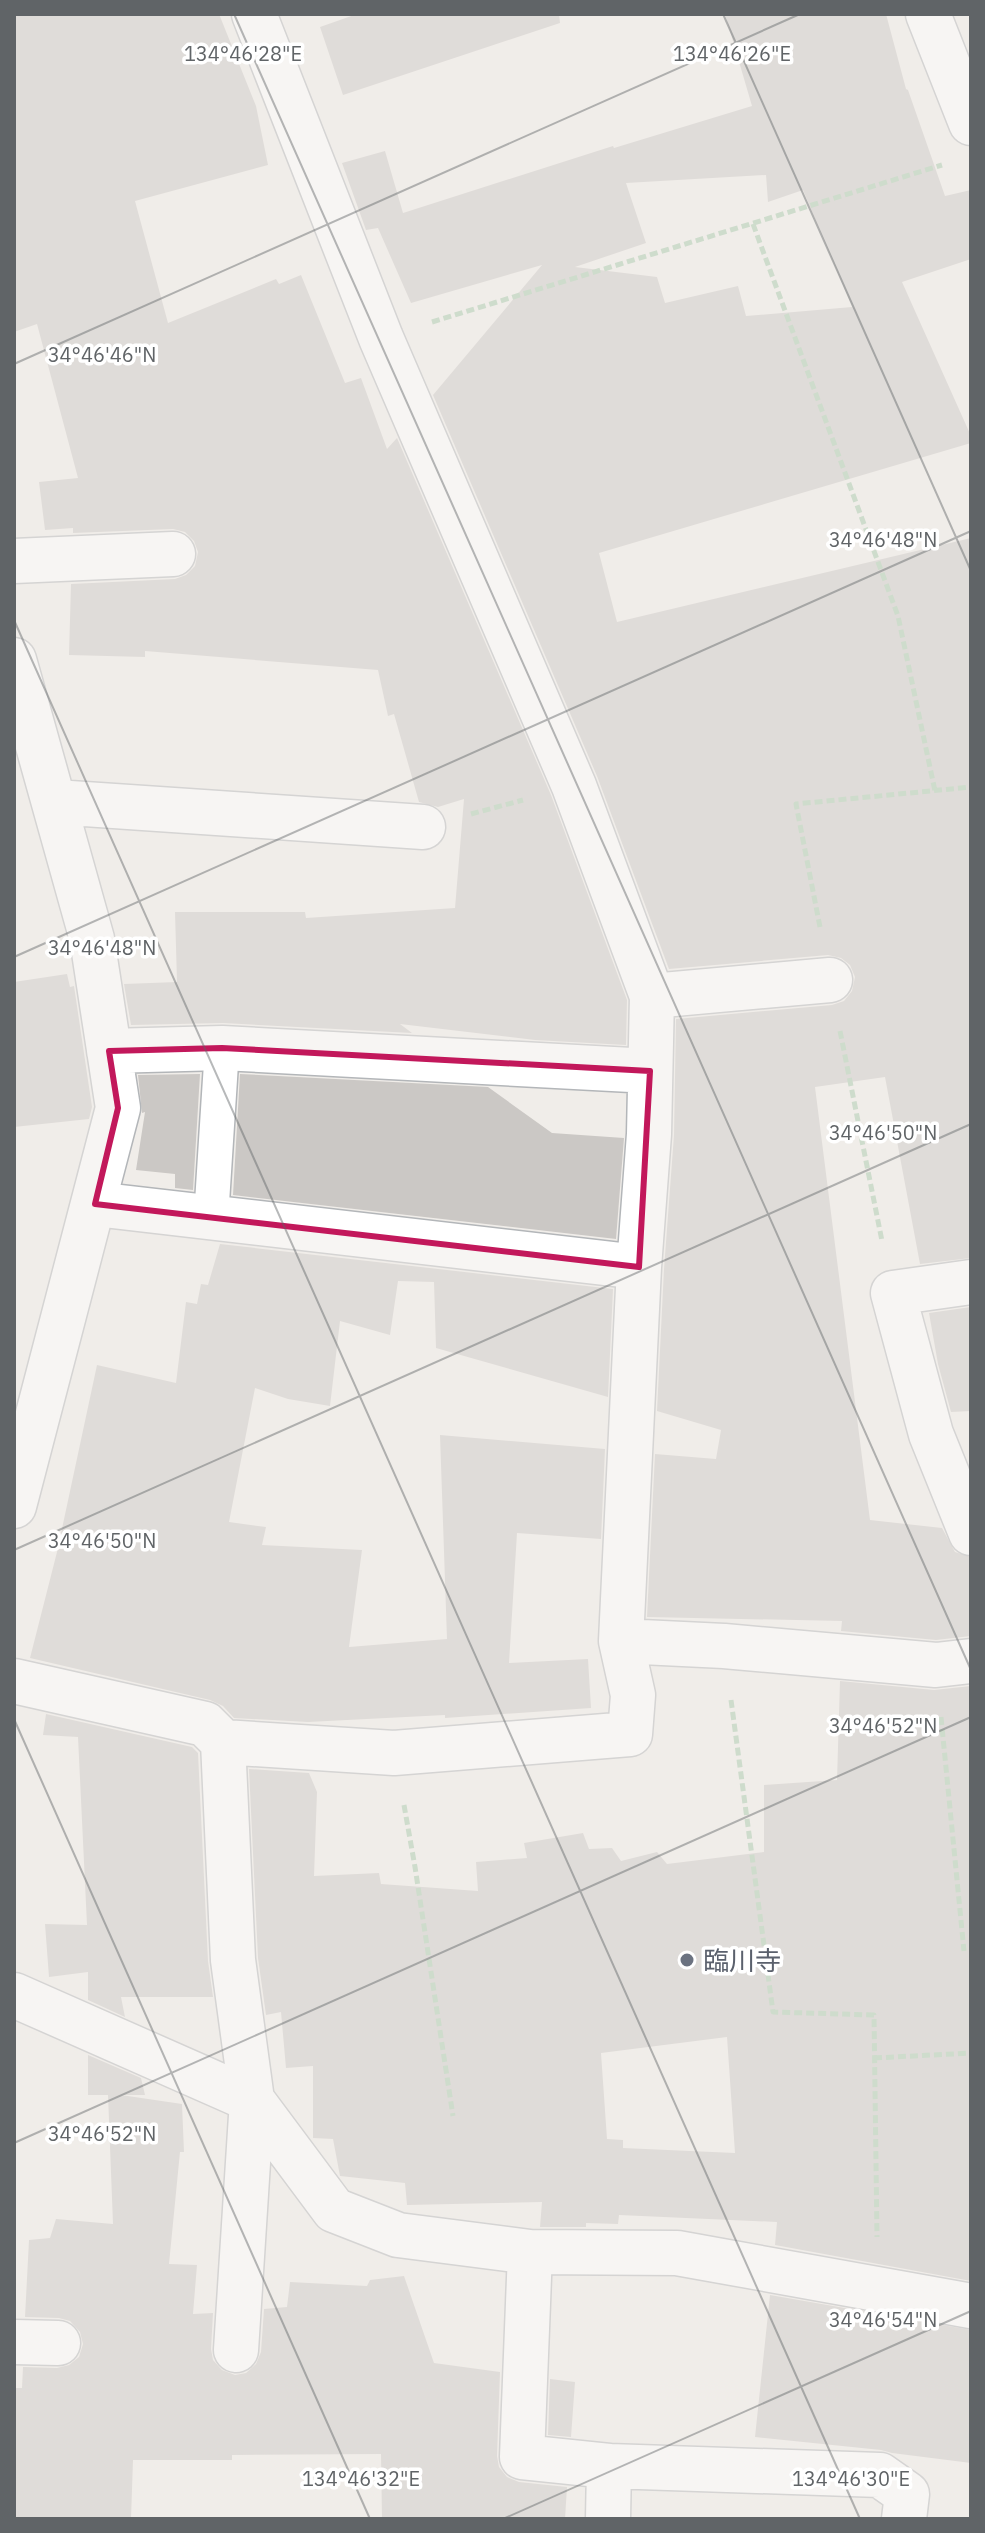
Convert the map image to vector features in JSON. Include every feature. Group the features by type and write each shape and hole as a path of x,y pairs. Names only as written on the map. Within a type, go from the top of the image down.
{"street":[{"path":"14,1681 205,1724 223,1742 394,1753 630,1734 633,1695 621,1641 639,1267 649,1134 652,996 574,786 381,338 254,14"},
{"path":"928,14 964,142"},
{"path":"14,561 173,554"},
{"path":"14,660 92,939 118,1108 14,1506"},
{"path":"55,802 423,827"},
{"path":"652,996 830,980"},
{"path":"109,1051 222,1048 650,1071"},
{"path":"95,1204 639,1267"},
{"path":"971,1282 893,1293 931,1434 971,1533"},
{"path":"621,1641 953,1663"},
{"path":"223,1742 233,1960 252,2100 236,2350"},
{"path":"14,1995 252,2100 334,2210 398,2235 530,2252 677,2253 971,2306"},
{"path":"530,2252 522,2457 609,2466 880,2475 907,2494 904,2519"},
{"path":"14,2342 58,2343"},
{"path":"608,2519 609,2466"}],"lane":[{"path":"211,1218 222,1048"}],"path":[{"path":"381,338 753,224 964,142"},
{"path":"753,224 898,616 935,791"},
{"path":"423,827 574,786"},
{"path":"724,1646 773,2012 874,2015 878,2290"},
{"path":"953,1663 964,1951"},
{"path":"394,1753 415,1867 453,2116"},
{"path":"874,2058 971,2053"}],"highlighted area":[{"path":"222,1048 650,1071 639,1267 95,1204 118,1108 109,1051"}],"building":[{"path":"14,14 219,14 256,106 268,165 135,201 168,323 276,279 279,284 301,275 345,383 361,378 387,449 397,438 551,795 627,1000 626,1045 535,1040 400,1024 412,1033 223,1023 131,1025 124,984 177,982 175,912 305,912 306,918 455,908 464,799 438,807 419,802 394,714 388,716 378,670 145,651 145,657 69,655 71,584 175,579 186,575 195,566 198,552 194,541 185,532 173,529 73,533 73,528 45,530 39,482 78,478 37,324 14,332"},
{"path":"357,14 559,14 560,23 343,95 320,27"},
{"path":"725,14 886,14 906,89 945,196 971,190 971,259 902,282 971,436 971,443 599,553 617,622 971,538 971,1258 920,1264 885,1077 815,1087 870,1520 942,1528 955,1552 971,1557 971,1636 936,1640 841,1631 842,1621 647,1617 655,1454 716,1459 721,1430 657,1411 674,1135 676,1019 832,1005 844,1001 852,991 855,977 850,965 841,958 828,955 669,969 597,776 433,395 542,265 411,303 378,228 366,230 342,163 385,151 403,213 613,146 752,106","holes":["766,175 768,202 803,190 852,307 746,316 738,286 665,303 657,277 575,267 646,243 626,183"]},
{"path":"67,974 70,987 74,986 92,1107 89,1119 14,1127 14,982"},
{"path":"200,1074 193,1190 175,1188 175,1174 136,1170 145,1112 142,1113 138,1075"},
{"path":"240,1074 488,1087 552,1133 624,1138 616,1239 233,1195"},
{"path":"220,1244 613,1289 608,1397 436,1348 434,1282 398,1281 390,1335 340,1321 330,1406 288,1399 255,1388 229,1522 266,1527 262,1545 362,1550 349,1647 447,1639 440,1435 605,1449 601,1539 517,1533 509,1663 588,1659 591,1708 445,1718 445,1715 308,1722 234,1718 223,1706 210,1700 30,1658 57,1552 97,1365 176,1383 186,1302 197,1304 201,1284 208,1285"},
{"path":"971,1307 971,1411 951,1412 929,1313"},
{"path":"840,1681 934,1690 971,1686 971,2281 775,2245 777,2222 619,2215 618,2224 540,2227 542,2202 407,2205 405,2183 340,2176 333,2139 313,2138 313,2066 286,2068 281,2012 266,2015 258,1958 249,1769 309,1773 317,1792 314,1876 379,1873 381,1884 478,1891 476,1862 527,1858 524,1843 583,1833 589,1849 612,1848 621,1861 657,1852 667,1864 764,1852 764,1785 837,1780","holes":["727,2037 735,2153 623,2148 623,2140 607,2139 601,2053"]},
{"path":"46,1714 192,1747 198,1753 208,1961 213,1997 121,1997 125,2017 88,2000 88,1972 49,1977 45,1924 87,1925 78,1737 43,1735"},
{"path":"88,2055 141,2078 145,2095 121,2095 182,2104 184,2152 180,2152 169,2264 197,2265 193,2314 213,2313 211,2349 213,2360 222,2370 235,2375 246,2373 256,2364 261,2352 264,2309 287,2307 290,2282 367,2286 370,2280 404,2276 434,2363 500,2372 499,2467 507,2477 519,2482 567,2487 565,2519 382,2519 381,2454 232,2455 232,2460 133,2460 131,2519 14,2519 14,2388 22,2388 23,2367 57,2368 69,2365 79,2357 83,2344 80,2332 70,2321 25,2317 29,2240 50,2238 56,2219 113,2224 108,2095 88,2095"},
{"path":"770,2295 971,2330 971,2463 755,2437"},
{"path":"550,2379 575,2382 571,2437 548,2435"}],"place":[{"name":"臨川寺","path":"687,1960"}]}
